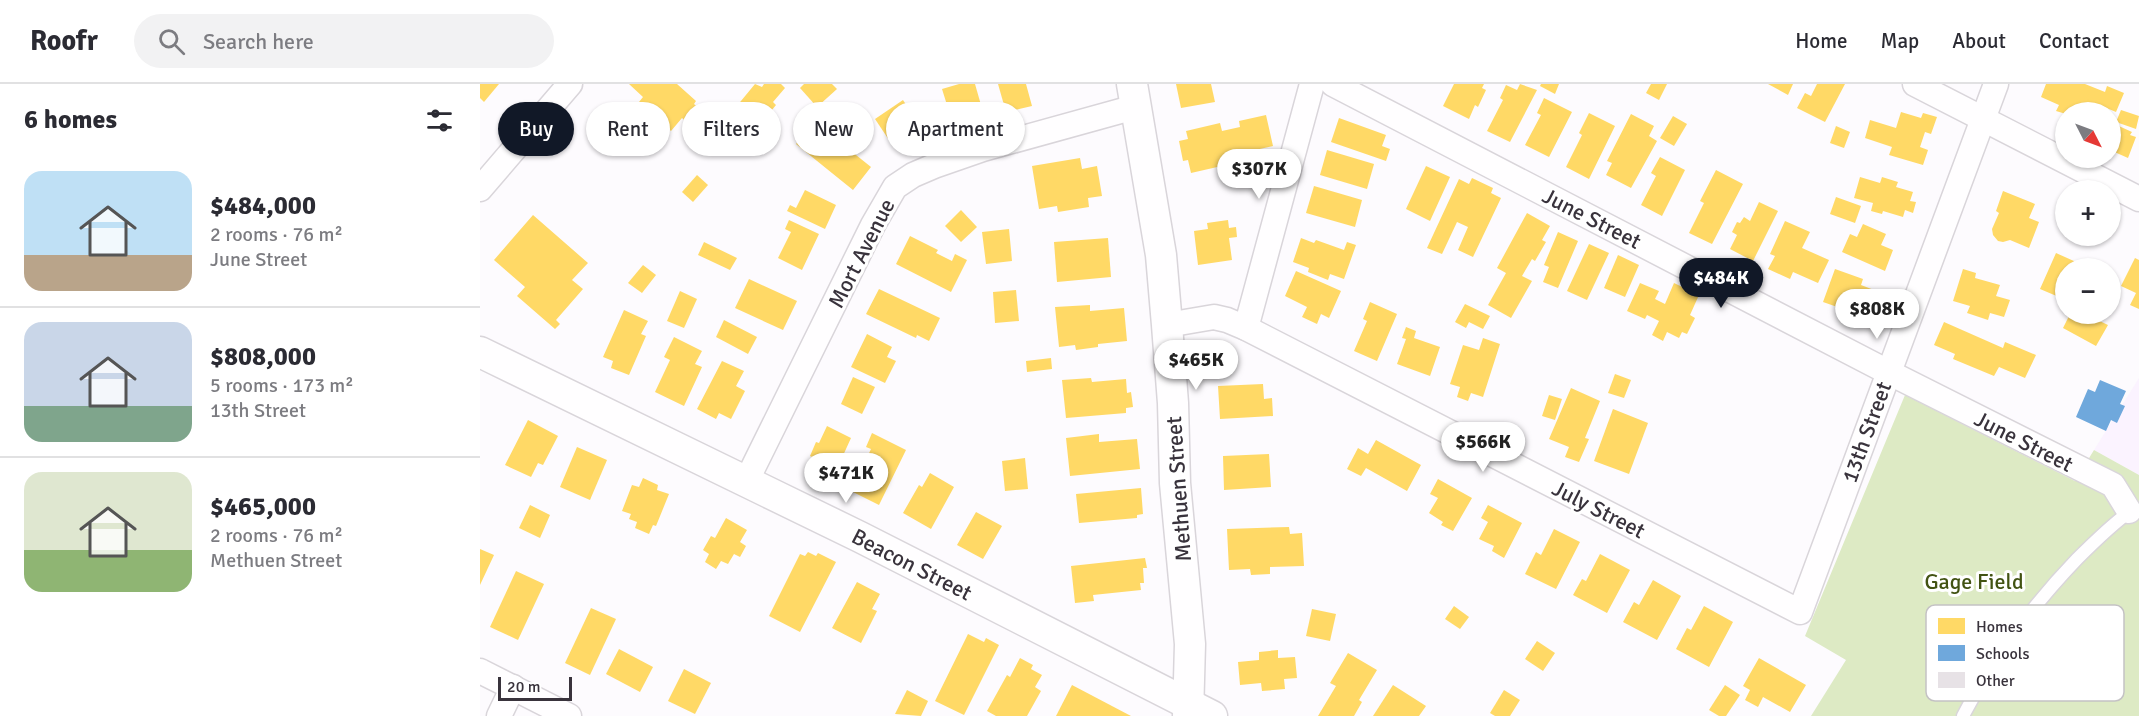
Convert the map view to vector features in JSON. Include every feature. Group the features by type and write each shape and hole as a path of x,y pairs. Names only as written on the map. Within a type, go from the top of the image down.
{"street":[{"path":"480,189 570,84"},
{"path":"1246,328 1312,84"},
{"name":"June Street","path":"1333,84 1888,372 2113,485 2134,508"},
{"path":"1915,84 2139,199"},
{"name":"13th Street","path":"1800,612 1996,84"},
{"name":"Methuen Street","path":"1134,95 1161,255 1173,403 1175,483 1196,712"},
{"name":"Mort Avenue","path":"746,482 873,225 895,187 933,166 1134,95"},
{"name":"July Street","path":"1167,325 1214,317 1246,328 1800,612"},
{"name":"Beacon Street","path":"480,352 993,604 1196,712"},
{"path":"480,671 569,716"},
{"path":"499,716 513,687"}],"lane":[{"path":"2036,605 2093,543 2134,508"},
{"path":"1963,716 1972,701"}],"shaded area":[{"path":"2139,378 2139,475 2094,450"}],"green space":[{"name":"Gage Field","path":"1905,395 2075,481 2094,450 2139,475 2139,716 1811,716 1846,660 1805,636"}],"building: Homes":[{"path":"480,84 499,84 484,102 480,98"},
{"path":"629,84 677,84 696,101 682,102 682,118 671,131 670,102 639,102 643,97"},
{"path":"755,84 762,87 764,84 781,84 785,88 773,102 740,102"},
{"path":"804,84 832,84 837,89 823,102 813,102 800,88"},
{"path":"959,84 975,84 980,102 946,102 942,89"},
{"path":"998,84 1026,84 1032,106 1025,108 1025,102 1003,102"},
{"path":"1176,84 1211,84 1215,102 1181,108"},
{"path":"1454,84 1484,84 1482,88 1486,90 1478,107 1475,105 1469,119 1443,106"},
{"path":"1520,84 1537,90 1510,142 1487,131 1503,100 1500,98 1506,85 1517,90"},
{"path":"1541,84 1559,84 1555,94 1540,86"},
{"path":"1651,84 1667,84 1659,100 1646,93"},
{"path":"1768,84 1793,84 1788,95"},
{"path":"1817,84 1845,84 1825,122 1797,108 1805,93 1811,96"},
{"path":"2046,84 2085,84 2105,92 2107,86 2124,93 2120,102 2055,103 2041,97"},
{"path":"1544,98 1572,112 1549,157 1525,145 1541,115 1537,113"},
{"path":"2121,110 2139,116 2136,129 2121,124"},
{"path":"886,112 886,136 875,119"},
{"path":"1901,112 1921,118 1923,113 1937,117 1931,134 1925,132 1920,147 1928,150 1923,165 1889,155 1892,147 1865,138 1870,120 1896,128"},
{"path":"1589,113 1615,126 1589,179 1566,167 1582,135 1579,133"},
{"path":"1631,114 1654,126 1649,136 1657,141 1631,188 1606,175 1612,163 1607,161"},
{"path":"1266,115 1273,146 1224,157 1226,165 1191,173 1188,160 1183,161 1179,141 1188,139 1186,131 1220,123 1222,131 1240,127 1239,121"},
{"path":"1673,116 1687,124 1674,146 1660,138"},
{"path":"1339,118 1386,135 1382,146 1390,149 1386,161 1331,142"},
{"path":"1836,126 1850,132 1844,148 1830,143"},
{"path":"2121,127 2132,132 2130,135 2136,137 2128,158 2121,155"},
{"path":"1327,150 1374,164 1367,189 1320,175"},
{"path":"811,156 857,156 871,167 853,190"},
{"path":"1660,157 1685,170 1662,216 1641,205 1656,176 1651,173"},
{"path":"1080,158 1082,169 1097,166 1102,196 1088,198 1089,207 1058,212 1057,206 1039,209 1032,166"},
{"path":"1426,166 1450,177 1430,221 1406,209"},
{"path":"1716,170 1743,184 1712,244 1689,233 1704,203 1700,201"},
{"path":"697,175 708,185 693,202 682,192"},
{"path":"1860,177 1880,183 1882,177 1898,182 1896,187 1913,192 1910,201 1916,202 1913,213 1905,210 1903,217 1883,211 1882,214 1871,211 1873,203 1854,198"},
{"path":"1472,178 1493,188 1491,193 1501,198 1473,257 1458,250 1468,227 1457,222 1442,254 1427,248 1459,179 1469,184"},
{"path":"1314,186 1362,200 1355,227 1306,213"},
{"path":"805,190 836,205 825,229 787,211 790,205 796,208"},
{"path":"2003,191 2035,204 2029,218 2039,222 2029,248 2010,240 1998,241 1993,235 1992,229 1999,213 1996,211"},
{"path":"1836,197 1861,206 1855,223 1830,214"},
{"path":"1759,202 1778,211 1753,261 1730,249 1737,235 1732,232 1737,222 1740,223 1744,217 1750,221"},
{"path":"961,210 977,227 961,242 945,226"},
{"path":"1527,213 1550,226 1542,240 1546,242 1535,261 1532,259 1522,276 1532,281 1511,318 1488,305 1506,273 1497,268"},
{"path":"533,215 588,263 572,280 583,289 556,320 560,324 555,329 517,296 525,287 494,260"},
{"path":"789,220 819,234 802,270 778,258 791,232 785,229"},
{"path":"1228,220 1229,228 1236,227 1237,237 1229,238 1232,260 1198,265 1194,231 1208,229 1207,223"},
{"path":"1785,221 1810,232 1802,248 1829,260 1818,283 1793,272 1790,279 1768,269 1775,256 1770,254"},
{"path":"1863,224 1886,234 1881,245 1893,250 1885,271 1842,252 1850,234 1857,237"},
{"path":"1009,229 1012,261 986,264 982,232"},
{"path":"1558,232 1578,241 1558,288 1543,282 1549,267 1544,265"},
{"path":"910,236 938,250 936,253 952,261 955,254 967,260 951,292 896,264"},
{"path":"1108,238 1111,277 1057,282 1054,242"},
{"path":"1301,238 1314,243 1316,240 1344,250 1347,242 1356,245 1344,279 1330,274 1328,280 1308,272 1309,268 1293,262"},
{"path":"704,242 737,258 730,270 698,255"},
{"path":"1589,244 1609,253 1587,300 1567,291"},
{"path":"2056,253 2067,258 2055,258 2055,295 2040,289"},
{"path":"1618,255 1639,265 1625,297 1604,288"},
{"path":"2135,258 2139,260 2139,309 2130,305 2136,293 2121,286"},
{"path":"643,265 656,275 642,293 628,283"},
{"path":"1835,269 1863,279 1861,285 1874,290 1872,296 1876,297 1873,307 1867,305 1866,310 1845,302 1843,309 1823,302"},
{"path":"1963,269 1976,273 1975,278 2000,285 1996,296 2010,300 2004,317 1990,313 1988,320 1967,313 1970,306 1953,301"},
{"path":"1296,271 1341,291 1329,318 1321,314 1317,324 1302,317 1307,307 1285,296"},
{"path":"749,279 797,301 783,330 735,308"},
{"path":"1640,283 1659,291 1655,299 1665,304 1674,283 1699,295 1690,315 1695,318 1687,334 1682,332 1679,338 1667,332 1663,341 1652,335 1659,321 1647,315 1645,319 1627,311"},
{"path":"879,289 940,318 929,341 917,335 916,338 866,314"},
{"path":"1016,290 1019,321 995,323 993,292"},
{"path":"680,291 697,299 684,328 667,321"},
{"path":"1370,302 1397,314 1377,361 1354,351 1367,321 1363,319"},
{"path":"1465,304 1490,316 1483,329 1469,322 1466,328 1455,322"},
{"path":"1090,305 1090,311 1124,308 1127,341 1098,344 1098,347 1076,350 1075,345 1059,347 1055,307"},
{"path":"624,310 648,321 641,334 646,336 629,375 611,368 613,361 603,357"},
{"path":"724,320 757,337 748,354 716,337"},
{"path":"1944,322 2003,348 2005,342 2036,355 2025,378 1999,367 1994,376 1953,359 1955,354 1934,345"},
{"path":"2065,324 2108,325 2096,346 2063,328"},
{"path":"1406,327 1416,331 1414,338 1440,347 1430,376 1397,364 1406,339 1402,338"},
{"path":"867,334 892,347 887,357 896,361 885,383 851,367"},
{"path":"674,337 702,351 695,364 702,367 684,406 655,392 670,360 664,357"},
{"path":"1483,338 1500,344 1483,397 1471,393 1468,401 1457,397 1460,387 1450,384 1463,345 1479,350"},
{"path":"1051,358 1052,369 1027,372 1026,361"},
{"path":"722,361 744,371 736,386 745,391 731,419 719,413 716,419 697,409"},
{"path":"1615,374 1631,380 1624,398 1608,393"},
{"path":"853,377 875,387 862,414 841,404"},
{"path":"1091,378 1092,382 1126,379 1127,393 1131,392 1133,407 1126,408 1126,413 1066,418 1062,380"},
{"path":"1263,384 1264,399 1272,398 1273,416 1220,419 1218,386"},
{"path":"1571,388 1600,401 1585,438 1589,439 1579,462 1565,457 1569,447 1549,439"},
{"path":"1549,395 1562,399 1555,420 1542,416"},
{"path":"1613,409 1648,423 1629,474 1594,461"},
{"path":"528,420 558,436 543,465 538,463 531,477 505,465"},
{"path":"827,426 851,438 831,482 808,471 814,458 810,456"},
{"path":"872,433 906,450 879,505 851,491 871,449 866,447"},
{"path":"1099,434 1099,442 1137,439 1140,469 1070,476 1066,438"},
{"path":"1376,440 1421,465 1407,491 1366,468 1361,476 1347,469 1358,448 1368,454"},
{"path":"577,447 607,460 590,500 560,487"},
{"path":"1269,454 1271,487 1224,490 1223,456"},
{"path":"1025,458 1028,489 1005,491 1002,461"},
{"path":"930,473 954,487 931,529 903,513 919,485 922,487"},
{"path":"643,478 658,485 657,490 669,494 656,526 653,525 649,534 635,528 637,522 629,519 631,514 622,511 632,485 639,487"},
{"path":"1438,479 1472,498 1453,531 1441,525 1443,522 1429,513 1438,498 1430,494"},
{"path":"1141,488 1143,514 1137,515 1137,518 1079,523 1076,494"},
{"path":"530,505 550,515 540,538 519,528"},
{"path":"1488,505 1522,523 1504,558 1492,551 1494,546 1479,539 1488,522 1481,518"},
{"path":"976,512 1002,526 983,559 957,545"},
{"path":"726,518 747,530 740,542 746,546 740,557 734,554 728,564 721,561 716,569 705,562 709,554 703,550 711,536 715,538"},
{"path":"1289,527 1290,534 1302,533 1304,566 1270,567 1270,574 1251,575 1250,569 1229,570 1227,529"},
{"path":"1554,529 1580,542 1556,589 1525,574 1536,552 1541,555"},
{"path":"480,549 494,555 480,585"},
{"path":"808,552 816,556 818,553 836,562 800,632 769,616 800,554 805,556"},
{"path":"1600,554 1630,570 1607,613 1573,595 1582,579 1586,581"},
{"path":"1145,558 1147,568 1143,568 1144,583 1140,583 1141,590 1093,595 1094,601 1075,603 1071,566"},
{"path":"516,571 544,584 518,640 490,627"},
{"path":"1653,580 1681,596 1657,640 1623,622 1634,602 1639,605"},
{"path":"857,582 880,594 872,609 877,611 861,643 832,628"},
{"path":"1454,606 1469,617 1460,629 1445,619"},
{"path":"1704,606 1733,622 1709,667 1676,649 1687,628 1691,630"},
{"path":"591,608 616,619 590,675 565,663"},
{"path":"1312,609 1336,614 1330,641 1306,636"},
{"path":"968,634 984,642 986,638 999,645 964,715 935,701"},
{"path":"1537,641 1555,653 1543,671 1525,659"},
{"path":"619,649 653,667 640,692 606,674"},
{"path":"1278,650 1278,658 1295,657 1297,678 1284,679 1285,689 1262,691 1261,683 1240,685 1238,662 1259,660 1259,652"},
{"path":"1348,653 1377,670 1359,700 1362,702 1354,716 1318,716 1336,686 1330,683"},
{"path":"1020,658 1033,665 1031,669 1042,675 1035,687 1041,691 1027,716 996,716 987,711 1007,675 1010,677"},
{"path":"1759,658 1806,685 1790,712 1763,697 1758,707 1745,700 1750,690 1743,686"},
{"path":"684,669 711,683 695,714 668,701"},
{"path":"1072,685 1131,716 1056,716"},
{"path":"1393,685 1426,706 1419,716 1373,716"},
{"path":"1725,685 1740,695 1726,716 1719,716 1709,710"},
{"path":"907,690 928,701 921,716 895,714"},
{"path":"1504,690 1520,700 1510,716 1495,716 1490,713"}],"building: Schools":[{"path":"2100,380 2126,391 2120,404 2125,406 2117,423 2111,420 2106,431 2076,417 2088,389 2095,392"}]}
